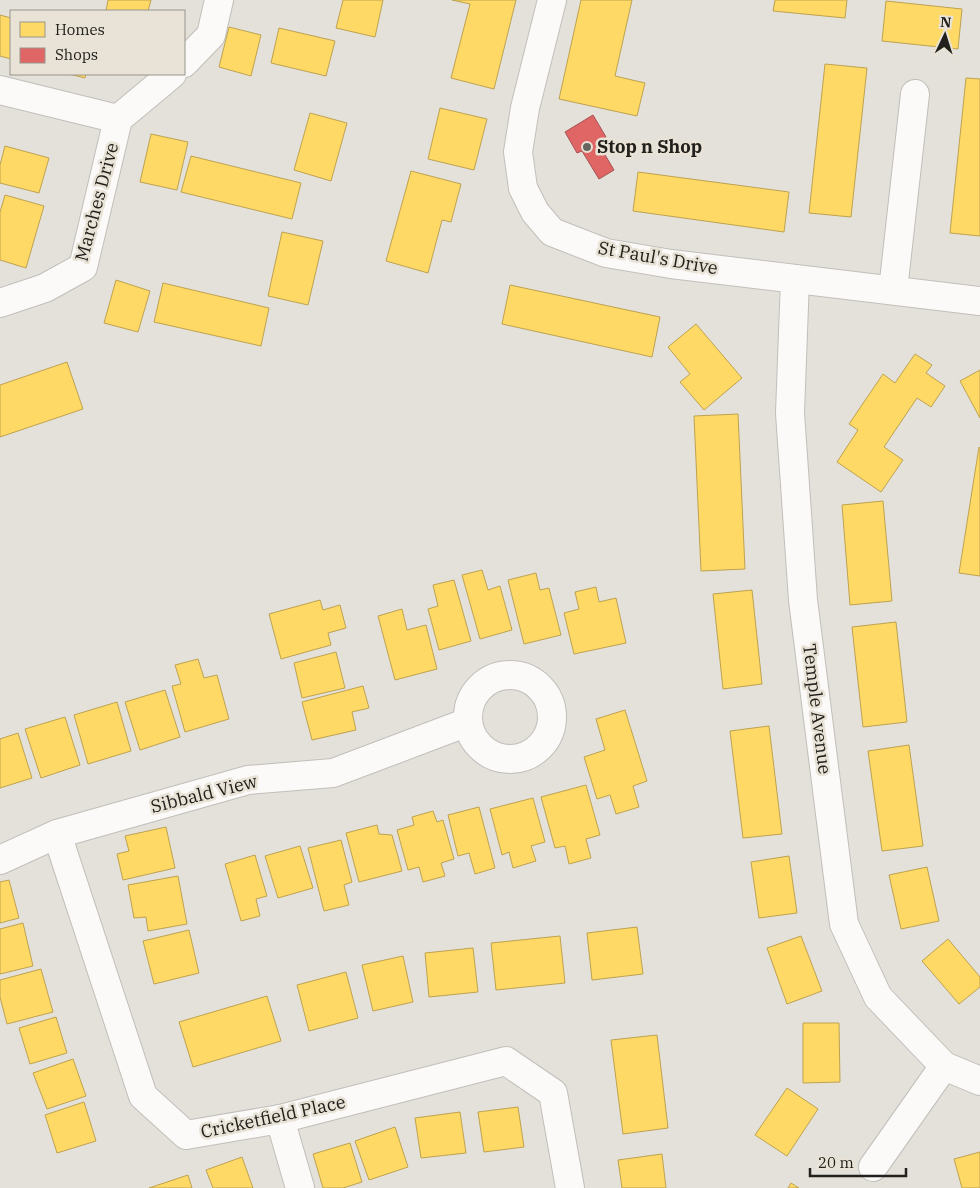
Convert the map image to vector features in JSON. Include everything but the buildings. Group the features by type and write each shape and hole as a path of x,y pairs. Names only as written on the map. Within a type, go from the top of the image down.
{"street":[{"path":"185,62 211,35 219,0"},
{"name":"St Paul's Drive","path":"552,0 525,108 518,152 522,188 535,212 552,232 606,253 671,264 980,301"},
{"name":"Marches Drive","path":"0,302 45,288 83,267 118,119 171,75"},
{"path":"0,90 118,119"},
{"path":"893,290 915,94"},
{"name":"Temple Avenue","path":"795,279 790,413 803,600 844,924 878,997 944,1066 980,1081"},
{"name":"Sibbald View","path":"0,860 57,834 248,780 334,773 468,722"},
{"name":"Cricketfield Place","path":"57,834 143,1096 186,1135 280,1119 506,1061 552,1093 570,1188"},
{"path":"872,1167 944,1066"},
{"path":"280,1119 300,1188"}],"place":[{"name":"Stop n Shop","path":"587,147"}]}
